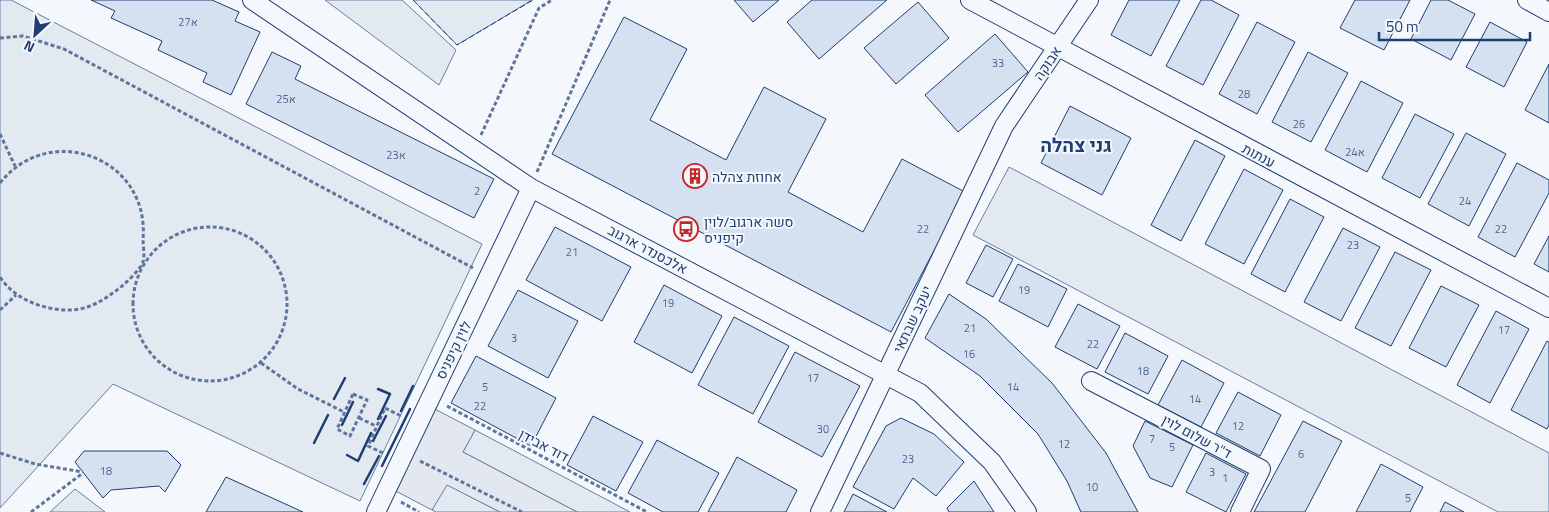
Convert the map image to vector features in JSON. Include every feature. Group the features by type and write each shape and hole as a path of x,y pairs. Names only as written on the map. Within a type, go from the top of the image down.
{"street":[{"name":"אלכסנדר ארגוב","path":"252,0 531,188 920,393 992,462 1027,512"},
{"name":"ענתות","path":"970,0 1057,49 1549,308"},
{"name":"אבוקה","path":"1004,126 1089,0"},
{"path":"1527,0 1549,12"},
{"name":"יעקב שבתאי","path":"820,512 1004,126"},
{"name":"לוין קיפניס","path":"376,512 531,188"},
{"name":"ד\"ר שלום לוין","path":"1091,381 1261,469 1240,512"}],"path":[{"path":"481,135 539,8 552,0"},
{"path":"531,188 610,0"},
{"path":"0,38 23,36 64,49 259,152 488,277"},
{"path":"0,134 15,166"},
{"path":"0,183 15,166 34,156 69,150 105,161 125,178 139,200 144,224 143,263 132,298 139,337 155,359 182,376 208,382 236,377 261,363 279,339 287,302 279,270 261,246 242,234 215,226 190,228 161,243 143,263 123,286 100,302 87,307 70,310 44,308 16,295 0,277"},
{"path":"0,310 16,295"},
{"path":"261,363 298,389 344,412"},
{"path":"353,394 367,400 359,418 350,436 336,429 353,394"},
{"name":"דוד אבידן","path":"430,398 647,512"},
{"path":"383,453 368,446 376,426 385,408 401,416"},
{"path":"359,418 376,426"},
{"path":"0,453 35,464 83,472 31,512"},
{"path":"404,453 522,512"}],"shaded area":[{"path":"0,0 11,0 482,244 360,501 113,384 0,508"},
{"path":"325,0 402,0 456,50 439,85"},
{"path":"413,0 532,0 457,45"},
{"path":"1009,167 1549,453 1549,512 1498,512 973,235"},
{"path":"427,405 475,430 463,452 577,512 500,512 447,485 432,510 388,487"},
{"path":"475,430 630,512 577,512 463,452"},
{"path":"446,484 500,512 436,512 432,510"},
{"path":"75,489 105,512 50,512"}],"building":[{"path":"91,0 212,0 239,12 235,21 260,32 231,95 203,82 207,73 158,50 162,41 111,18 115,11"},
{"path":"734,0 779,0 753,22"},
{"path":"812,0 887,0 819,59 787,22"},
{"path":"1129,0 1180,0 1151,56 1111,35"},
{"path":"1201,0 1211,0 1239,15 1203,85 1166,66"},
{"path":"1355,0 1410,0 1384,50 1340,28"},
{"path":"1431,0 1448,0 1475,14 1451,60 1411,39"},
{"path":"918,2 949,38 896,84 864,48"},
{"name":"אחוזת צהלה","path":"624,17 687,49 650,120 726,160 764,87 826,119 788,192 863,232 902,159 965,192 891,332 552,154"},
{"path":"1257,22 1295,42 1257,114 1219,94"},
{"path":"1490,22 1527,42 1504,87 1466,67"},
{"path":"995,34 1028,72 958,132 925,95"},
{"path":"272,52 301,66 295,79 494,179 474,218 246,104"},
{"path":"1308,52 1348,73 1311,142 1272,122"},
{"path":"1549,64 1549,123 1525,110"},
{"path":"1361,81 1403,103 1367,172 1325,150"},
{"path":"1070,106 1131,138 1102,195 1041,163"},
{"path":"1415,114 1454,134 1420,198 1382,178"},
{"path":"1466,133 1506,154 1469,226 1428,204"},
{"path":"1195,140 1225,156 1181,241 1151,225"},
{"path":"1517,163 1549,180 1549,193 1515,257 1478,237"},
{"path":"1244,169 1283,190 1244,264 1205,244"},
{"path":"1290,199 1324,217 1285,292 1251,274"},
{"path":"555,227 631,267 602,321 526,280"},
{"path":"1343,228 1380,247 1341,321 1304,302"},
{"path":"1549,236 1549,272 1534,264"},
{"path":"986,245 1013,259 993,297 966,283"},
{"path":"1395,252 1431,270 1391,346 1355,328"},
{"path":"1018,264 1067,289 1048,327 999,301"},
{"path":"664,285 722,316 692,373 634,342"},
{"path":"1441,286 1479,305 1446,367 1409,348"},
{"path":"518,290 578,321 548,378 488,346"},
{"path":"949,294 986,319 1052,383 1106,453 1138,512 1081,512 1067,481 1038,434 980,376 925,338"},
{"path":"1078,304 1120,326 1097,369 1055,347"},
{"path":"1496,311 1529,329 1490,403 1457,385"},
{"path":"734,317 789,346 753,414 698,385"},
{"path":"1125,333 1168,356 1148,394 1105,372"},
{"path":"1547,341 1549,342 1549,425 1547,429 1511,410"},
{"path":"795,352 860,386 822,457 758,422"},
{"path":"476,356 556,398 531,446 451,403"},
{"path":"1182,360 1224,383 1201,427 1158,405"},
{"path":"1238,392 1281,415 1260,456 1216,433"},
{"path":"593,416 643,442 616,491 567,465"},
{"path":"901,418 934,434 964,462 936,496 913,478 894,509 853,487 886,426"},
{"path":"1145,421 1193,445 1172,487 1150,478 1133,446"},
{"path":"1303,421 1342,441 1305,512 1254,512"},
{"path":"657,440 719,473 698,512 663,512 628,493"},
{"path":"84,451 167,451 181,465 165,492 159,486 111,490 103,498 75,462"},
{"path":"1206,453 1246,474 1226,512 1186,492"},
{"path":"737,457 797,490 786,512 708,512"},
{"path":"1381,464 1423,487 1410,512 1356,512"},
{"path":"226,477 303,512 206,512"},
{"path":"974,481 994,512 949,512 947,508"},
{"path":"853,494 887,512 844,512"},
{"path":"1445,502 1464,512 1440,512"}],"fence":[{"path":"413,0 457,45 533,0"}],"wall":[{"path":"334,399 345,378"},
{"path":"401,411 413,386"},
{"path":"378,389 390,394 378,419"},
{"path":"342,425 353,402"},
{"path":"382,466 410,409"},
{"path":"314,443 328,415"},
{"path":"373,441 386,416"},
{"path":"347,455 358,461 371,433"},
{"path":"364,484 379,456"}],"place":[{"name":"אחוזת צהלה","path":"695,176"},
{"name":"סשה ארגוב/לוין קיפניס","path":"686,229"}],"district":[{"name":"גני צהלה","path":"1076,144"}]}
